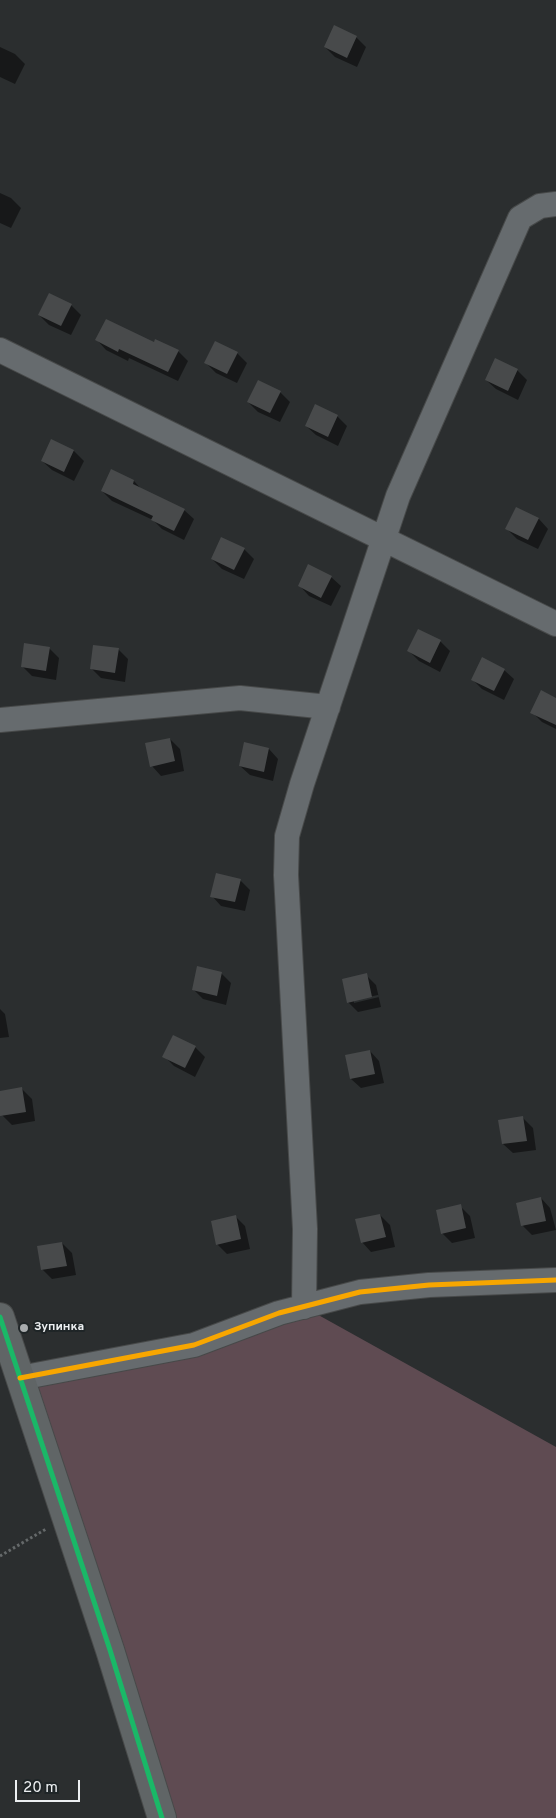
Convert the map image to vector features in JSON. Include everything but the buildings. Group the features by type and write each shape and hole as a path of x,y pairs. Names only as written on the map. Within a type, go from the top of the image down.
{"street":[{"path":"304,1307 305,1229 286,875 287,836 398,496 520,218 540,206 556,204"},
{"path":"0,350 556,624"},
{"path":"0,720 240,698 328,707"},
{"path":"20,1378 194,1345 279,1314 360,1292 429,1285 556,1280"},
{"path":"0,1317 162,1818"}],"path":[{"path":"0,1556 66,1518"}],"shaded area":[{"path":"304,1307 556,1447 556,1818 162,1818 20,1378"}],"transit line":[{"path":"20,1378 194,1345 279,1313 360,1292 429,1285 556,1280"},
{"path":"0,1317 110,1650 162,1818"}],"place":[{"name":"Зупинка","path":"24,1328"}]}
